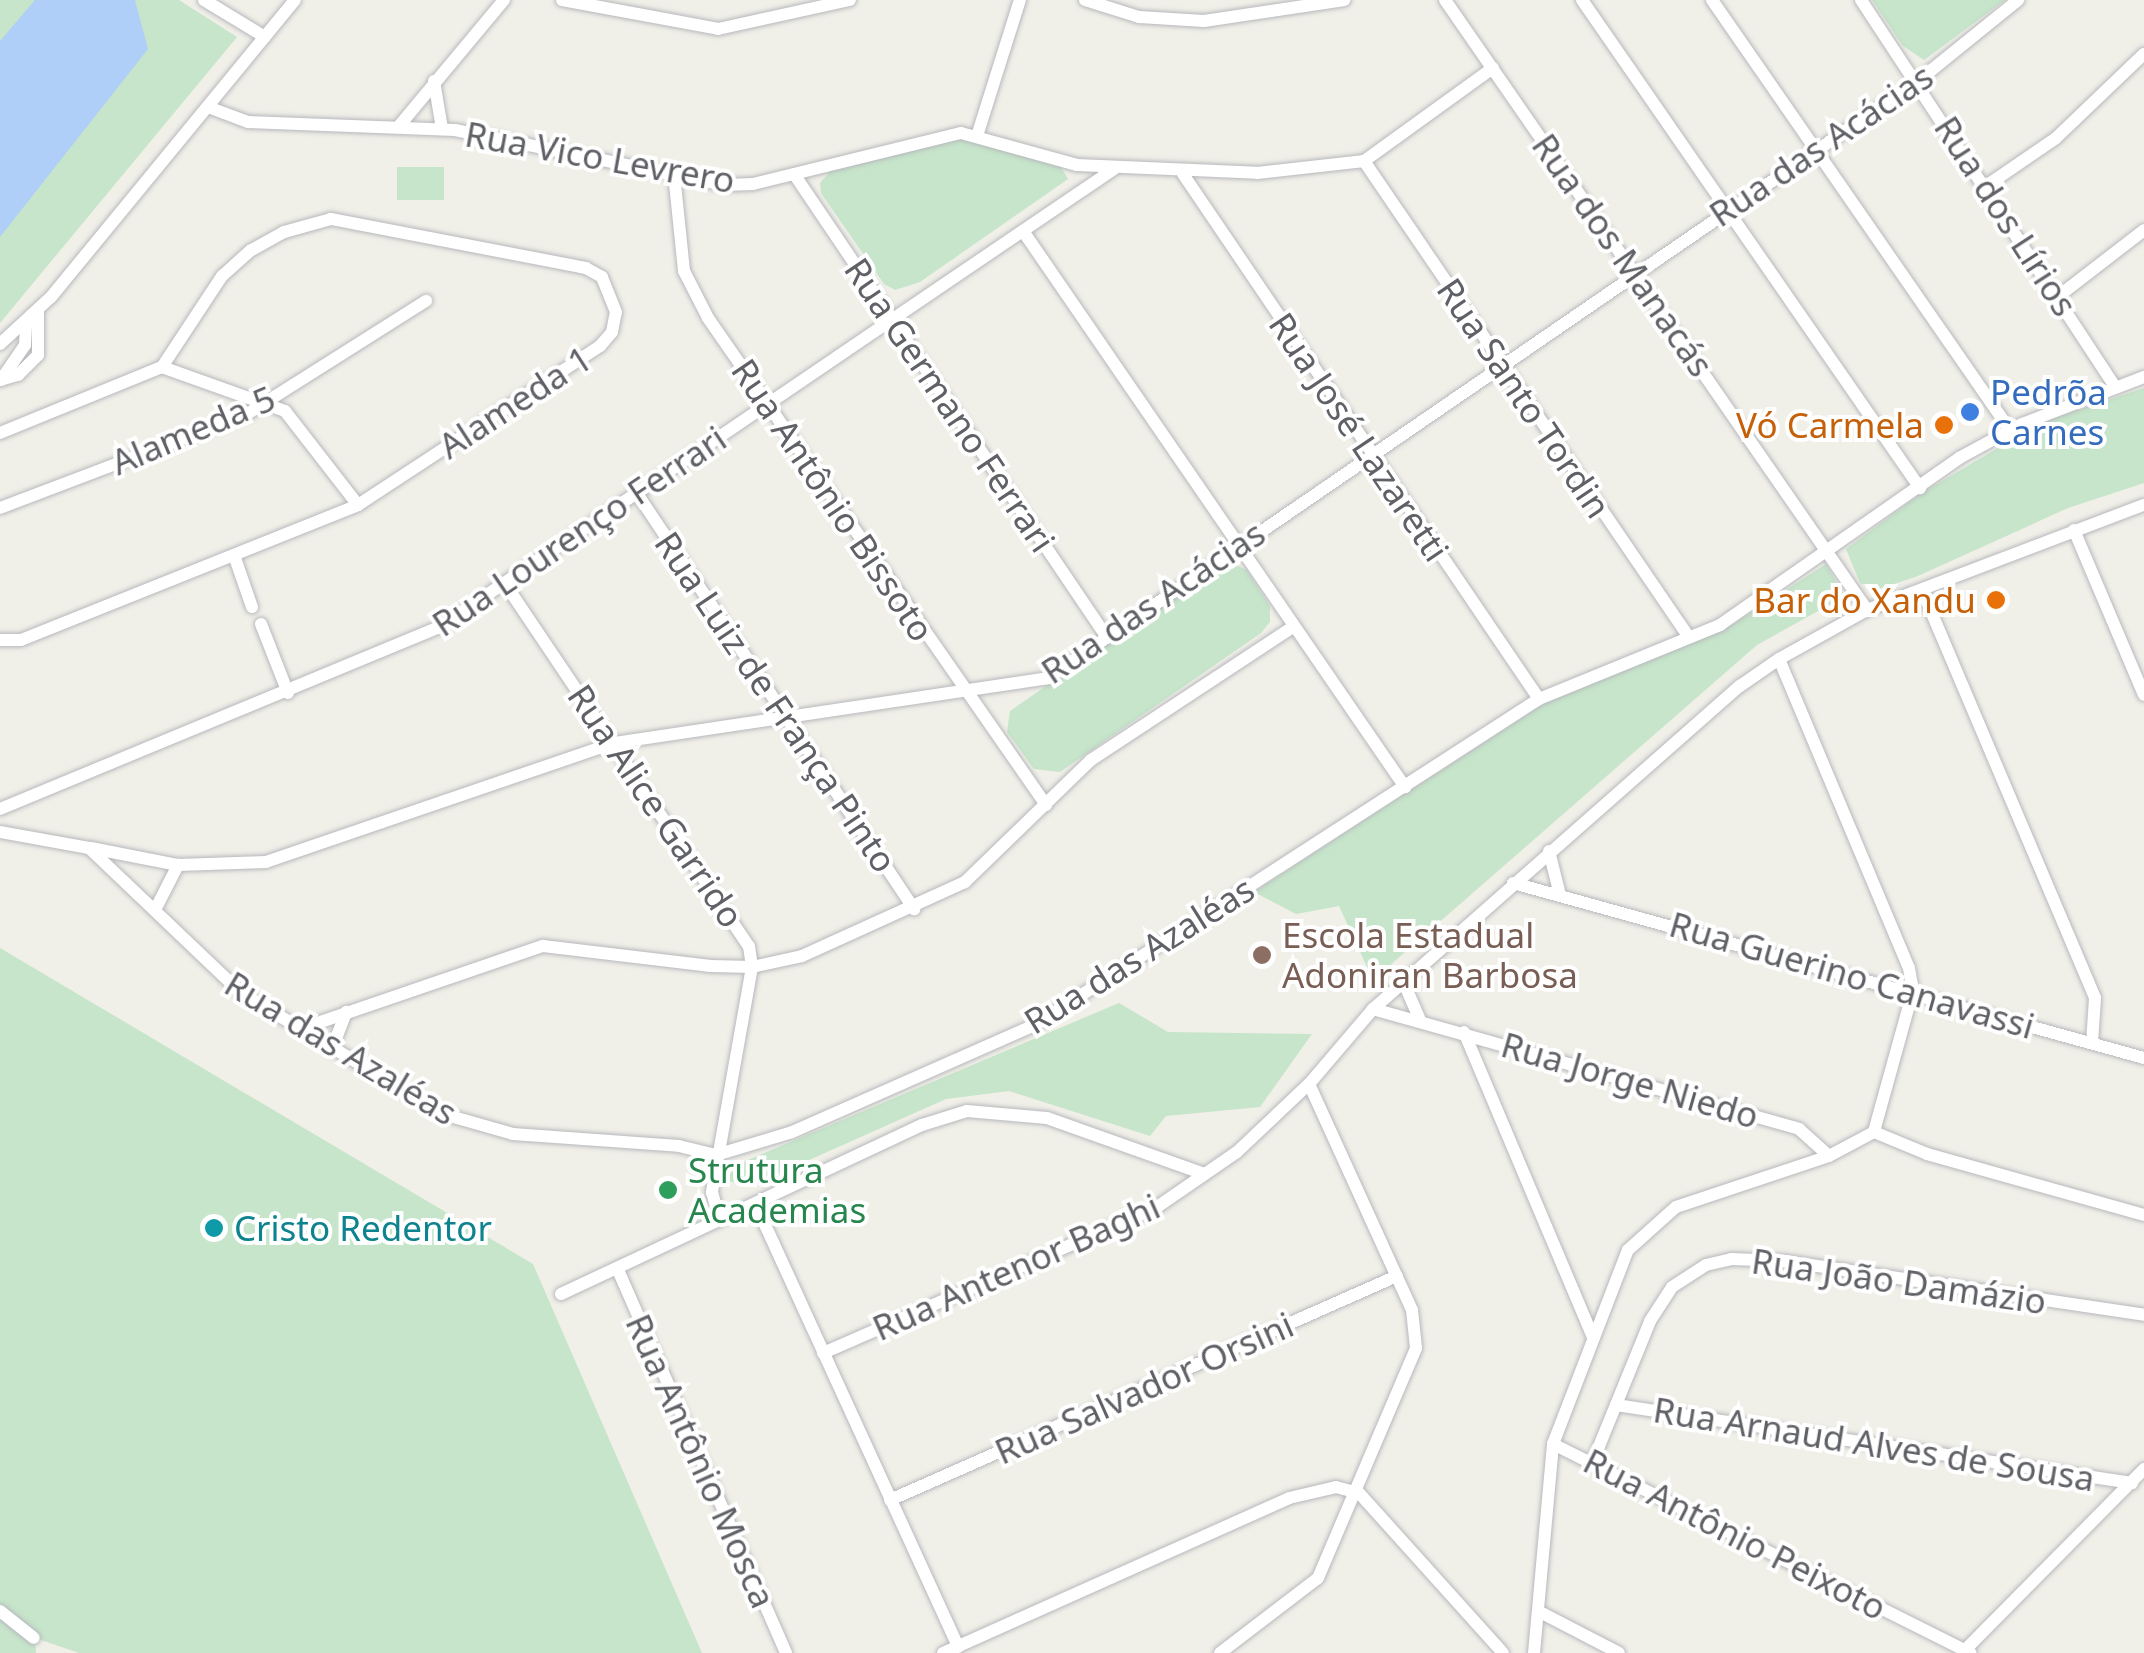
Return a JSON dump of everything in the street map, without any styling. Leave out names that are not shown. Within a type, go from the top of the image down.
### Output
[{"type":"street","points":[[204,0],[265,37]]},
{"type":"street","points":[[0,344],[38,311],[295,0]]},
{"type":"street","points":[[399,126],[504,0]]},
{"type":"street","points":[[562,0],[718,29],[850,0]]},
{"type":"street","points":[[978,136],[1020,0]]},
{"type":"street","points":[[1085,0],[1139,17],[1204,21],[1344,0]]},
{"type":"street","name":"Rua dos Manacás","points":[[1446,0],[1868,610]]},
{"type":"street","points":[[1582,0],[1920,488]]},
{"type":"street","points":[[1712,0],[2010,430]]},
{"type":"street","name":"Rua dos Lírios","points":[[1861,0],[2060,295],[2114,385]]},
{"type":"street","name":"Rua das Acácias","points":[[89,848],[178,864],[266,862],[614,743],[1038,682],[1918,81],[2018,0]]},
{"type":"street","points":[[1986,186],[2056,138],[2144,54]]},
{"type":"street","points":[[1364,161],[1493,68]]},
{"type":"street","points":[[434,81],[442,129]]},
{"type":"street","name":"Rua Vico Levrero","points":[[208,108],[248,122],[442,129],[740,186],[940,135],[978,136],[1114,170],[1182,174],[1364,161]]},
{"type":"street","name":"Rua Santo Tordin","points":[[1364,161],[1686,634]]},
{"type":"street","name":"Rua Lourenço Ferrari","points":[[0,809],[438,628],[1114,170]]},
{"type":"street","name":"Rua Antônio Bissoto","points":[[674,174],[684,270],[768,405],[1046,805]]},
{"type":"street","name":"Rua Germano Ferrari","points":[[794,174],[1106,636]]},
{"type":"street","name":"Rua José Lazaretti","points":[[1182,174],[1370,456],[1539,699]]},
{"type":"street","name":"Alameda 1","points":[[0,640],[21,640],[235,558],[358,505],[600,346],[612,332],[616,312],[602,277],[586,268],[331,220],[284,232],[251,250],[222,276],[162,367]]},
{"type":"street","points":[[2060,295],[2144,230]]},
{"type":"street","points":[[1023,232],[1405,788]]},
{"type":"street","name":"Alameda 5","points":[[0,508],[268,403],[426,301]]},
{"type":"street","points":[[0,380],[18,375],[38,356],[38,311]]},
{"type":"street","points":[[0,380],[26,345],[26,323]]},
{"type":"street","points":[[0,432],[162,367],[268,403],[296,421],[358,505]]},
{"type":"street","name":"Rua das Azaléas","points":[[89,848],[156,910],[201,961],[332,1049],[466,1123],[716,1155],[792,1132],[1034,1025],[1539,699],[1743,611],[1827,547],[2010,430],[2114,385],[2144,377]]},
{"type":"street","name":"Rua Luiz de França Pinto","points":[[638,496],[790,717],[914,909]]},
{"type":"street","name":"Rua Antenor Baghi","points":[[823,1353],[1157,1207],[1204,1174],[1270,1125],[1372,1009],[1512,883],[1779,660],[1868,610],[2144,504]]},
{"type":"street","points":[[2074,530],[2144,695]]},
{"type":"street","points":[[235,558],[252,607]]},
{"type":"street","name":"Rua Alice Garrido","points":[[506,585],[743,932],[752,967],[716,1155],[712,1192],[719,1220]]},
{"type":"street","points":[[1922,590],[2095,998],[2092,1044]]},
{"type":"street","points":[[261,624],[288,693]]},
{"type":"street","points":[[300,1029],[544,946],[752,967],[802,956],[914,909],[964,882],[1091,760],[1294,626]]},
{"type":"street","points":[[1534,1653],[1552,1444],[1593,1337],[1641,1234],[1697,1198],[1828,1156],[1874,1132],[1914,991],[1900,937],[1779,660]]},
{"type":"street","points":[[0,832],[89,848]]},
{"type":"street","points":[[1550,851],[1559,892]]},
{"type":"street","points":[[156,910],[178,864]]},
{"type":"street","name":"Rua Guerino Canavassi","points":[[1512,883],[1559,892],[2144,1058]]},
{"type":"street","points":[[1402,982],[1420,1020]]},
{"type":"street","name":"Rua Jorge Niedo","points":[[1372,1009],[1799,1128],[1828,1156]]},
{"type":"street","points":[[332,1049],[346,1012]]},
{"type":"street","points":[[1464,1032],[1593,1337]]},
{"type":"street","points":[[1220,1653],[1318,1578],[1359,1494],[1416,1348],[1412,1310],[1309,1084]]},
{"type":"street","points":[[560,1294],[922,1125],[992,1109],[1047,1118],[1204,1174]]},
{"type":"street","points":[[1874,1132],[1927,1154],[2144,1215]]},
{"type":"street","points":[[756,1205],[958,1646]]},
{"type":"street","name":"Rua João Damázio","points":[[1593,1460],[1650,1321],[1672,1287],[1706,1265],[1731,1259],[2144,1315]]},
{"type":"street","name":"Rua Antônio Mosca","points":[[618,1270],[786,1653]]},
{"type":"street","name":"Rua Salvador Orsini","points":[[890,1500],[1397,1276]]},
{"type":"street","name":"Rua Arnaud Alves de Sousa","points":[[1616,1406],[2132,1482]]},
{"type":"street","name":"Rua Antônio Peixoto","points":[[1552,1444],[1593,1460],[1968,1652]]},
{"type":"street","points":[[1968,1652],[2144,1469]]},
{"type":"street","points":[[943,1653],[1289,1498],[1336,1488],[1359,1494],[1502,1653]]},
{"type":"street","points":[[0,1611],[34,1638]]},
{"type":"street","points":[[1538,1611],[1619,1653]]},
{"type":"green space","points":[[0,0],[179,0],[237,37],[0,323]]},
{"type":"green space","points":[[1872,0],[2005,0],[1924,60],[1903,46]]},
{"type":"green space","points":[[956,137],[1059,164],[1068,179],[920,282],[895,290],[884,284],[821,193],[820,183],[833,168]]},
{"type":"green space","points":[[397,167],[444,167],[444,200],[397,200]]},
{"type":"green space","points":[[2144,388],[2144,483],[2068,508],[1918,576],[1879,589],[1860,583],[1846,549],[1920,494],[2042,422]]},
{"type":"green space","points":[[1234,564],[1247,570],[1270,606],[1270,622],[1261,633],[1060,772],[1034,769],[1007,732],[1010,711],[1217,568]]},
{"type":"green space","points":[[1826,564],[1845,596],[1757,645],[1373,980],[1339,906],[1296,914],[1254,892],[1594,671],[1727,628]]},
{"type":"green space","points":[[0,948],[533,1264],[702,1653],[79,1653],[35,1638],[36,1653],[0,1653]]},
{"type":"green space","points":[[1119,1003],[1168,1032],[1312,1034],[1260,1107],[1166,1116],[1150,1136],[1009,1091],[946,1099],[753,1185],[726,1181],[736,1165]]},
{"type":"water","points":[[35,0],[135,0],[148,49],[0,237],[0,41]]},
{"type":"place","name":"Pedrõa Carnes","points":[[1970,412]]},
{"type":"place","name":"Vó Carmela","points":[[1944,425]]},
{"type":"place","name":"Bar do Xandu","points":[[1996,600]]},
{"type":"place","name":"Escola Estadual Adoniran Barbosa","points":[[1262,955]]},
{"type":"place","name":"Strutura Academias","points":[[668,1190]]},
{"type":"place","name":"Cristo Redentor","points":[[214,1228]]}]
